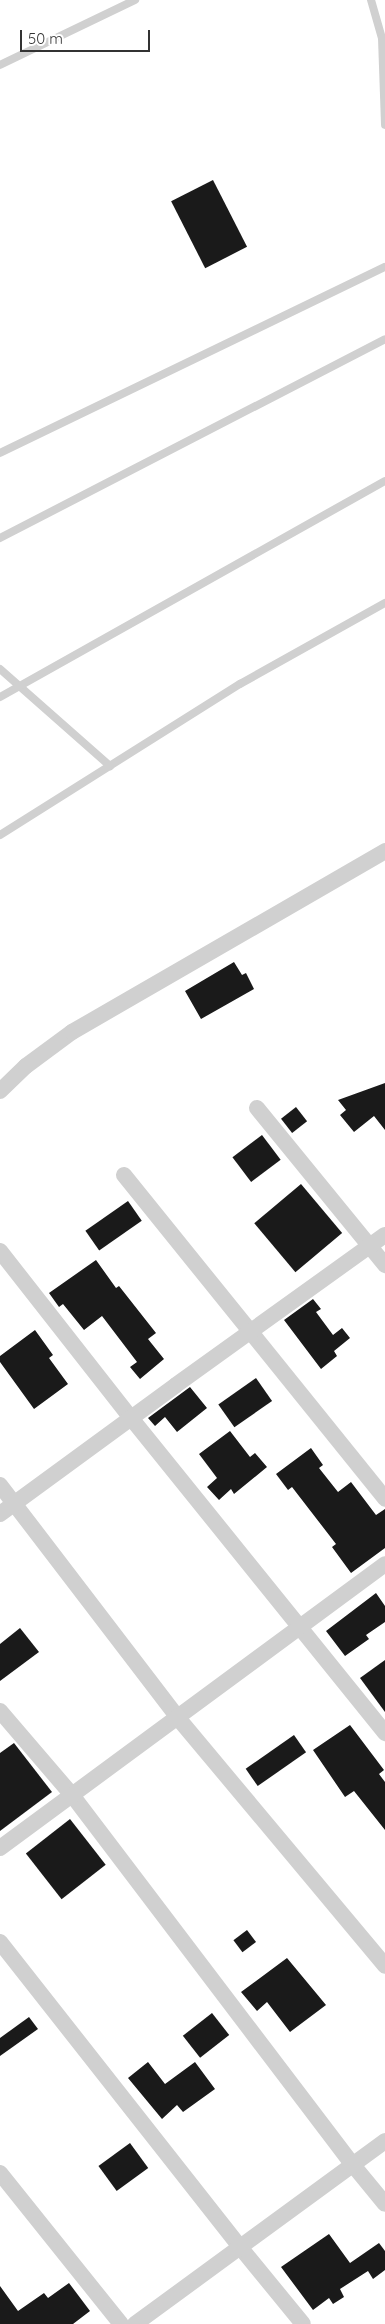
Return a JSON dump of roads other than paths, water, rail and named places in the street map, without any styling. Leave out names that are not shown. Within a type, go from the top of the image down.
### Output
[{"type":"street","points":[[0,1091],[26,1066],[72,1032],[385,851]]},
{"type":"street","points":[[257,1108],[385,1265]]},
{"type":"street","points":[[124,1175],[385,1499]]},
{"type":"street","points":[[0,1514],[385,1235]]},
{"type":"street","points":[[0,1251],[299,1629],[385,1734]]},
{"type":"street","points":[[0,1485],[178,1718],[385,1966]]},
{"type":"street","points":[[0,1848],[385,1564]]},
{"type":"street","points":[[0,1711],[72,1795],[353,2165],[385,2204]]},
{"type":"street","points":[[0,1942],[240,2248],[303,2324]]},
{"type":"street","points":[[135,2324],[385,2141]]},
{"type":"street","points":[[0,2173],[121,2324]]},
{"type":"lane","points":[[0,65],[135,0]]},
{"type":"lane","points":[[371,0],[382,38],[385,125]]},
{"type":"lane","points":[[0,453],[385,267]]},
{"type":"lane","points":[[0,538],[385,339]]},
{"type":"lane","points":[[0,697],[385,481]]},
{"type":"lane","points":[[0,835],[240,684],[385,603]]},
{"type":"lane","points":[[0,669],[110,766]]}]
